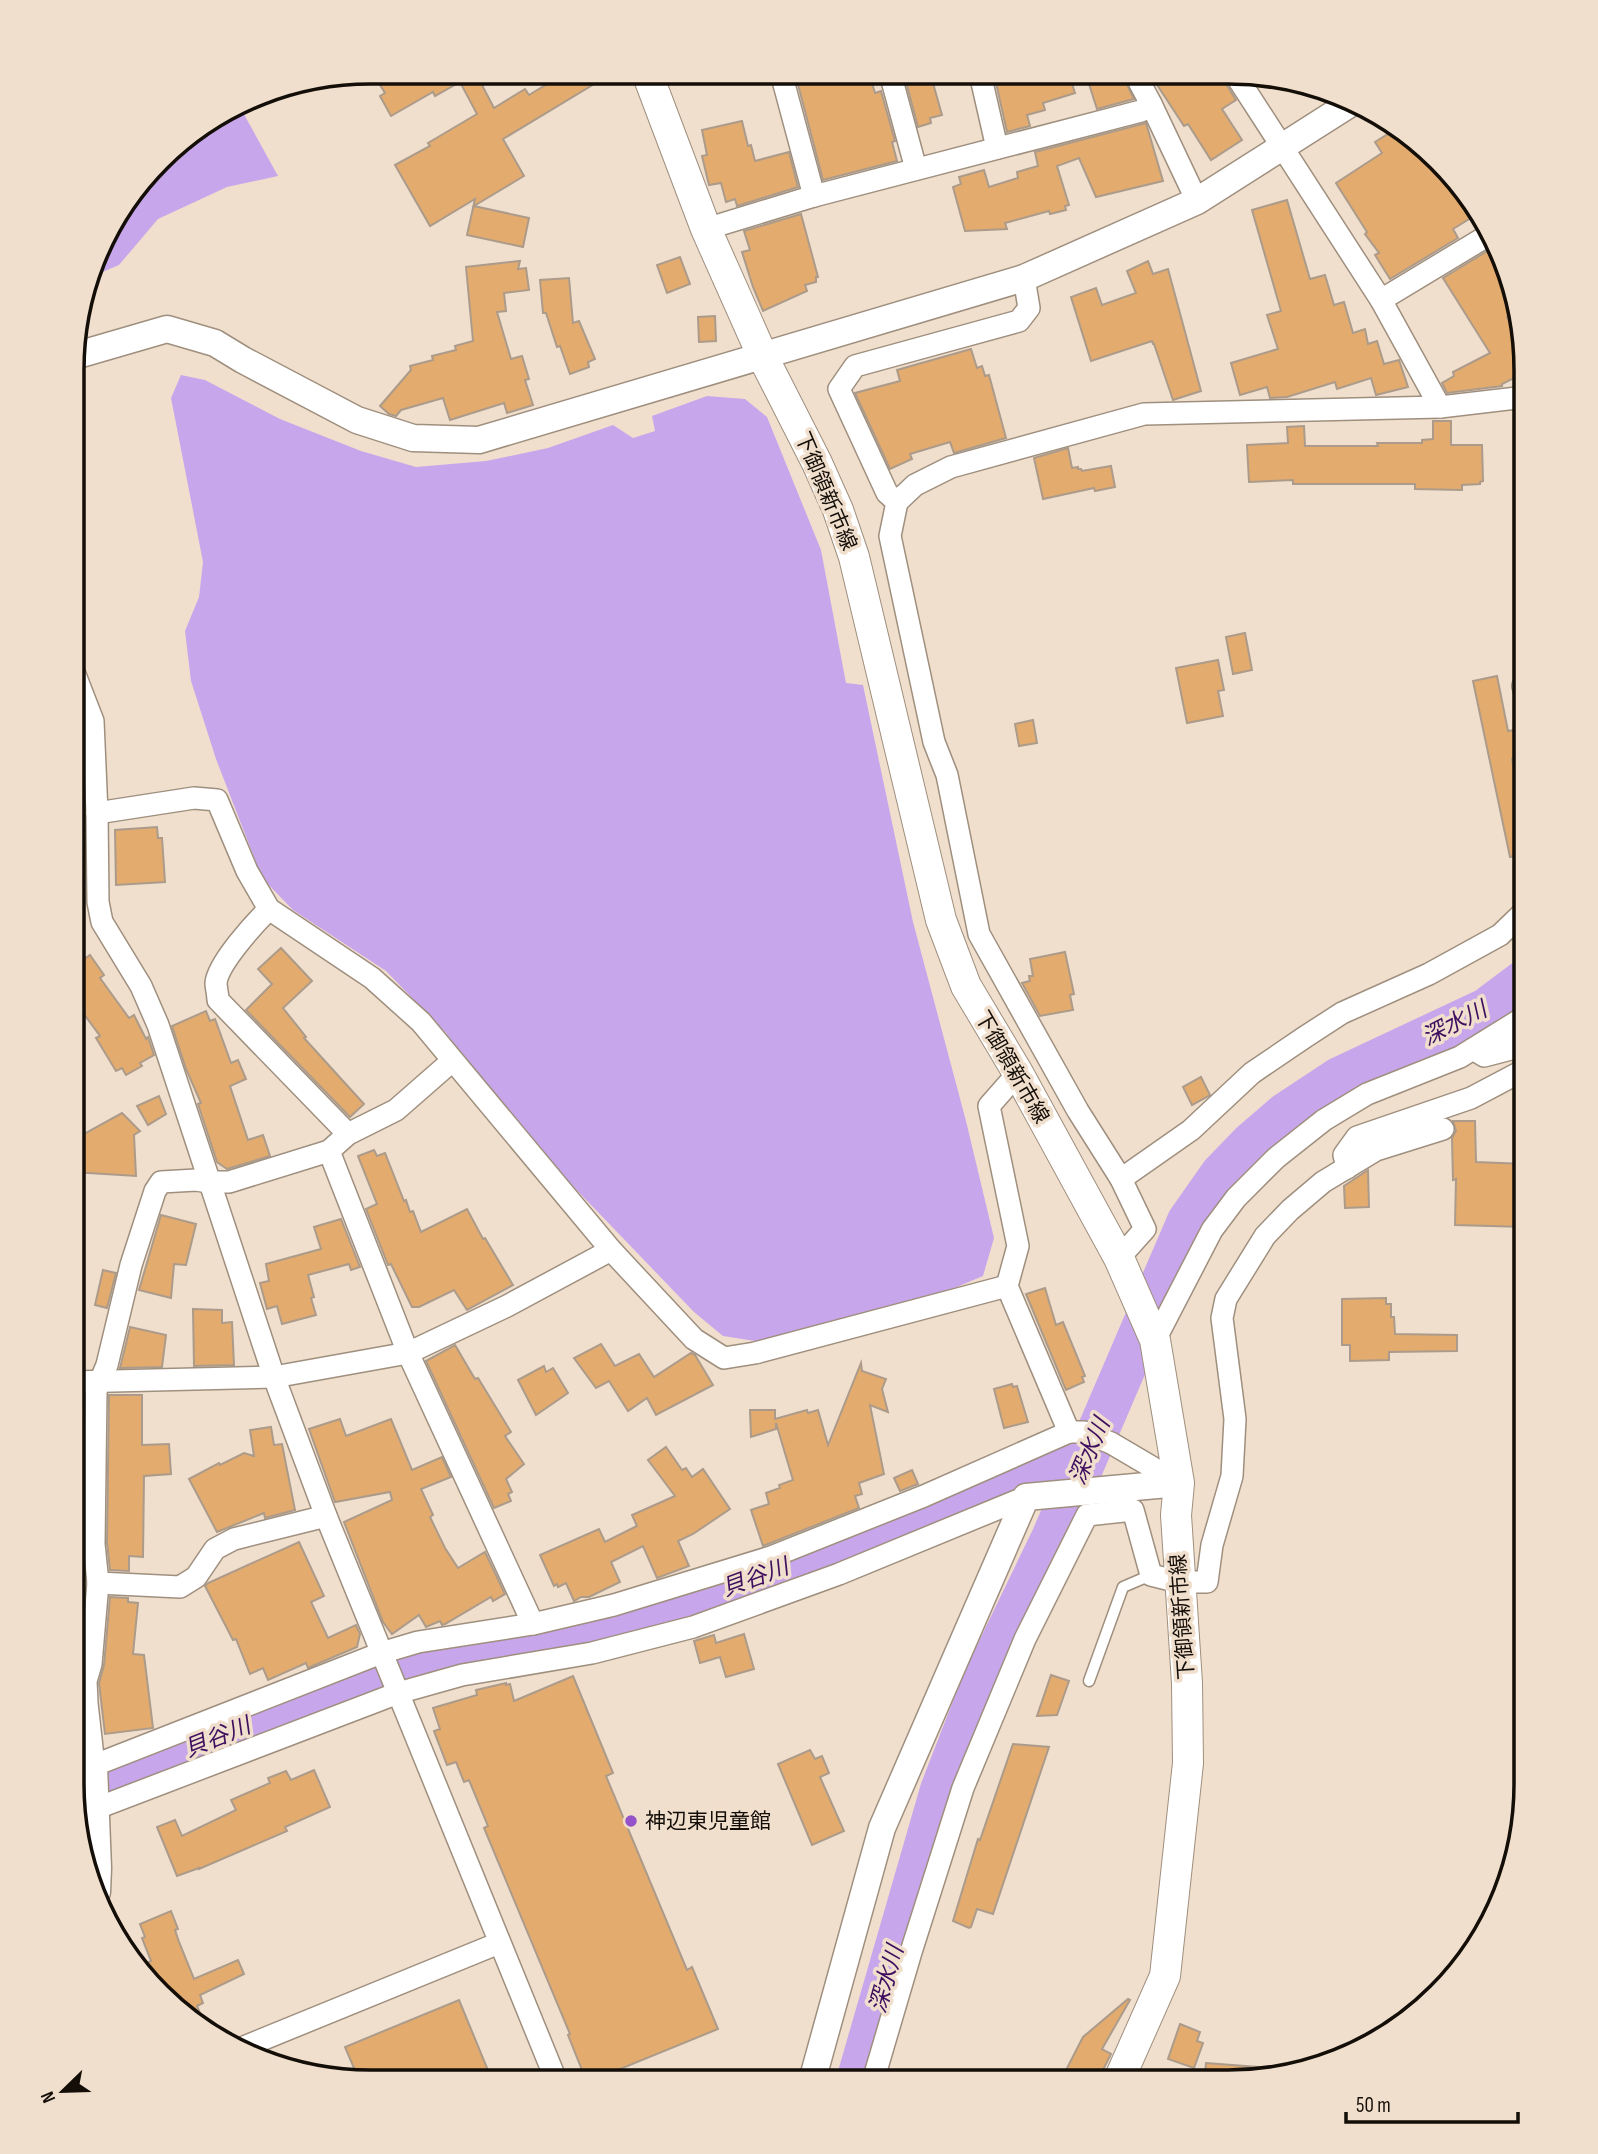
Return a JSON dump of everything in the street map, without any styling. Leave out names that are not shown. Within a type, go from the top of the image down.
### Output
[{"type":"main road","name":"下御領新市線","points":[[651,84],[706,229],[763,357],[838,510],[854,557],[940,920],[966,986],[1018,1073],[1119,1258],[1155,1340],[1179,1483],[1165,1578],[1186,1683],[1188,1763],[1165,1976],[1123,2070]]},
{"type":"street","points":[[784,84],[814,195]]},
{"type":"street","points":[[893,84],[916,169]]},
{"type":"street","points":[[982,84],[997,148]]},
{"type":"street","points":[[1141,84],[1197,201]]},
{"type":"street","points":[[1242,85],[1381,300],[1440,407]]},
{"type":"street","points":[[706,229],[814,195],[1141,111],[1152,104]]},
{"type":"street","points":[[85,353],[167,329],[215,343],[357,420],[413,438],[479,440],[1024,278],[1197,201],[1343,108]]},
{"type":"street","points":[[1381,300],[1482,239]]},
{"type":"street","points":[[897,502],[887,493],[839,389],[855,366],[1019,321],[1029,308],[1024,278]]},
{"type":"street","points":[[1119,1258],[1146,1229],[1121,1180],[979,934],[947,775],[934,742],[890,537],[897,502],[915,485],[951,467],[1144,414],[1440,407],[1514,398]]},
{"type":"street","points":[[84,698],[93,722],[98,902],[102,922],[141,986],[158,1025],[274,1377],[326,1516],[552,2070]]},
{"type":"street","points":[[97,813],[194,798],[217,800],[247,871],[269,909],[372,978],[421,1022],[611,1250],[694,1339],[724,1358],[755,1353],[1007,1286]]},
{"type":"street","points":[[269,909],[248,930],[224,965],[216,981],[218,1000],[348,1134]]},
{"type":"street","points":[[1121,1180],[1191,1130],[1252,1073],[1305,1037],[1342,1013],[1429,974],[1500,935],[1514,922]]},
{"type":"street","points":[[1155,1340],[1212,1230],[1236,1198],[1276,1158],[1324,1120],[1367,1094],[1460,1057],[1514,1023]]},
{"type":"street","points":[[1473,1049],[1484,1056],[1514,1047]]},
{"type":"street","points":[[84,1748],[86,1681],[91,1664],[98,1583],[94,1544],[96,1391],[107,1365],[131,1265],[155,1191],[160,1182],[229,1182],[329,1151],[348,1134],[396,1110],[452,1061]]},
{"type":"street","points":[[1018,1073],[989,1106],[1018,1245],[1007,1286],[1076,1432]]},
{"type":"street","points":[[1347,1168],[1344,1154],[1357,1137],[1471,1098],[1514,1075]]},
{"type":"street","points":[[876,2070],[963,1788],[1025,1639],[1087,1514],[1133,1510],[1165,1578],[1207,1582],[1212,1545],[1232,1476],[1235,1419],[1222,1318],[1226,1299],[1265,1236],[1323,1182],[1376,1150],[1443,1129]]},
{"type":"street","points":[[329,1151],[408,1353],[533,1624]]},
{"type":"street","points":[[84,1382],[274,1377],[408,1353],[507,1306],[611,1250]]},
{"type":"street","points":[[84,1770],[381,1653],[418,1642],[533,1624],[614,1605],[771,1557],[1076,1432],[1111,1443],[1179,1483]]},
{"type":"street","points":[[88,1812],[398,1693],[462,1675],[592,1653],[693,1627],[839,1574],[1038,1496],[1179,1483]]},
{"type":"street","points":[[815,2070],[882,1828],[1038,1496]]},
{"type":"street","points":[[98,1583],[180,1587],[196,1577],[215,1549],[234,1539],[326,1516]]},
{"type":"street","points":[[84,1778],[93,1853]]},
{"type":"street","points":[[251,2044],[499,1943]]},
{"type":"lane","points":[[1089,1681],[1124,1587],[1165,1578]]},
{"type":"shaded area","points":[[243,113],[278,176],[227,187],[158,219],[119,265],[101,273],[122,227],[155,181],[196,143]]},
{"type":"shaded area","points":[[181,375],[205,380],[280,419],[361,451],[416,467],[486,461],[548,448],[613,425],[633,438],[655,431],[652,416],[707,396],[745,399],[767,417],[821,550],[846,683],[863,685],[913,922],[994,1238],[983,1276],[945,1292],[798,1332],[755,1341],[723,1336],[694,1312],[518,1129],[446,1033],[386,971],[293,910],[262,878],[216,759],[191,681],[185,631],[199,597],[203,562],[171,398]]},
{"type":"shaded area","points":[[84,1404],[86,1406],[84,1469]]},
{"type":"building","points":[[379,84],[456,84],[435,96],[433,92],[391,116],[380,96],[385,93]]},
{"type":"building","points":[[461,84],[483,84],[494,108],[525,89],[529,95],[547,84],[594,84],[503,139],[524,176],[474,206],[529,218],[523,247],[467,235],[475,199],[430,226],[395,165],[430,146],[428,143],[477,114]]},
{"type":"building","points":[[798,84],[872,84],[875,93],[881,91],[895,141],[892,142],[897,161],[823,180]]},
{"type":"building","points":[[907,84],[933,84],[942,115],[930,118],[931,123],[918,127]]},
{"type":"building","points":[[996,84],[1072,84],[1075,93],[1043,103],[1045,110],[1027,115],[1030,126],[1007,132]]},
{"type":"building","points":[[1089,84],[1127,84],[1134,99],[1097,109]]},
{"type":"building","points":[[1157,84],[1226,84],[1236,100],[1222,109],[1242,140],[1211,160],[1188,124],[1184,126]]},
{"type":"building","points":[[742,121],[755,161],[789,152],[798,187],[737,206],[735,199],[726,202],[721,183],[709,185],[702,156],[707,155],[702,130]]},
{"type":"building","points":[[1146,123],[1163,181],[1096,197],[1079,158],[1057,166],[1069,205],[1065,206],[1066,210],[1050,214],[1049,211],[1005,223],[1007,229],[965,231],[953,187],[961,184],[959,177],[984,170],[989,187],[1018,178],[1017,172],[1038,166],[1035,152]]},
{"type":"building","points":[[1389,133],[1402,143],[1443,181],[1471,218],[1453,229],[1458,238],[1390,279],[1375,255],[1379,253],[1336,183],[1382,153],[1375,142]]},
{"type":"building","points":[[1287,200],[1310,279],[1325,275],[1334,305],[1344,302],[1353,333],[1365,329],[1368,344],[1377,341],[1384,364],[1399,360],[1408,387],[1376,395],[1371,378],[1337,389],[1335,382],[1287,397],[1270,398],[1267,387],[1240,395],[1231,363],[1278,349],[1267,315],[1281,311],[1252,210]]},
{"type":"building","points":[[801,214],[818,277],[816,282],[805,285],[807,291],[763,311],[742,252],[750,250],[744,231]]},
{"type":"building","points":[[1488,251],[1499,278],[1512,333],[1514,378],[1502,386],[1447,393],[1442,383],[1454,376],[1453,372],[1490,353],[1443,278]]},
{"type":"building","points":[[680,257],[690,284],[667,293],[657,265]]},
{"type":"building","points":[[520,261],[518,269],[526,268],[529,290],[504,293],[506,311],[497,312],[511,359],[522,356],[529,379],[525,380],[533,405],[507,413],[504,403],[450,420],[443,398],[401,410],[396,416],[380,406],[411,370],[410,366],[433,360],[432,356],[456,350],[455,346],[473,341],[466,267]]},
{"type":"building","points":[[1148,261],[1153,274],[1168,269],[1201,391],[1173,400],[1152,341],[1091,361],[1071,297],[1096,288],[1102,305],[1136,293],[1127,271]]},
{"type":"building","points":[[569,278],[573,323],[579,321],[595,359],[588,362],[589,367],[570,374],[560,346],[557,347],[546,313],[543,313],[540,280]]},
{"type":"building","points":[[715,316],[716,341],[699,342],[698,317]]},
{"type":"building","points":[[971,349],[977,368],[982,366],[985,376],[989,375],[1006,438],[954,453],[950,442],[910,454],[912,459],[890,469],[855,393],[900,381],[897,370]]},
{"type":"building","points":[[1433,421],[1451,421],[1451,445],[1482,445],[1483,481],[1480,484],[1462,485],[1462,490],[1415,489],[1415,484],[1293,484],[1293,480],[1249,482],[1247,445],[1288,443],[1287,427],[1304,426],[1305,446],[1378,446],[1377,443],[1422,443],[1422,440],[1433,439]]},
{"type":"building","points":[[1068,448],[1072,468],[1078,467],[1082,471],[1111,466],[1115,487],[1095,491],[1094,488],[1043,499],[1034,458]]},
{"type":"building","points":[[1245,633],[1252,670],[1233,674],[1226,637]]},
{"type":"building","points":[[1218,660],[1224,690],[1218,691],[1223,716],[1187,723],[1176,668]]},
{"type":"building","points":[[1497,676],[1508,731],[1514,730],[1514,856],[1510,857],[1473,681]]},
{"type":"building","points":[[1033,720],[1037,743],[1019,746],[1015,724]]},
{"type":"building","points":[[157,827],[158,838],[162,838],[165,882],[116,885],[115,830]]},
{"type":"building","points":[[281,948],[312,981],[283,1008],[306,1037],[304,1038],[364,1104],[350,1117],[246,1010],[272,984],[258,969]]},
{"type":"building","points":[[1065,952],[1074,994],[1070,995],[1073,1010],[1040,1016],[1022,983],[1030,981],[1029,976],[1033,976],[1030,959]]},
{"type":"building","points":[[90,955],[104,975],[100,978],[129,1018],[134,1015],[146,1039],[148,1037],[154,1055],[126,1075],[122,1068],[116,1071],[96,1038],[100,1036],[84,1014],[84,959]]},
{"type":"building","points":[[206,1011],[210,1021],[215,1019],[231,1063],[238,1060],[246,1079],[230,1086],[248,1140],[263,1135],[270,1156],[227,1169],[217,1162],[198,1104],[201,1103],[172,1026]]},
{"type":"building","points":[[1201,1077],[1210,1095],[1192,1105],[1183,1087]]},
{"type":"building","points":[[159,1096],[166,1114],[148,1125],[137,1106]]},
{"type":"building","points":[[122,1113],[140,1131],[134,1135],[136,1176],[84,1173],[84,1134]]},
{"type":"building","points":[[1453,1121],[1475,1121],[1476,1162],[1514,1164],[1514,1227],[1455,1225],[1456,1179],[1453,1180],[1452,1138],[1456,1131]]},
{"type":"building","points":[[374,1150],[377,1156],[385,1153],[404,1201],[406,1200],[410,1212],[413,1211],[421,1232],[467,1209],[513,1285],[467,1310],[454,1290],[419,1307],[412,1307],[391,1264],[388,1265],[366,1209],[377,1204],[358,1156]]},
{"type":"building","points":[[1368,1170],[1369,1207],[1345,1208],[1344,1186]]},
{"type":"building","points":[[161,1215],[196,1224],[186,1265],[174,1264],[171,1298],[139,1290]]},
{"type":"building","points":[[341,1219],[360,1267],[351,1270],[349,1264],[308,1275],[316,1315],[282,1324],[277,1306],[267,1309],[260,1283],[269,1281],[266,1264],[321,1249],[314,1227]]},
{"type":"building","points":[[103,1270],[116,1273],[107,1308],[95,1305]]},
{"type":"building","points":[[1045,1288],[1056,1325],[1063,1322],[1085,1376],[1082,1377],[1084,1382],[1066,1390],[1026,1294]]},
{"type":"building","points":[[1386,1298],[1386,1304],[1391,1304],[1395,1334],[1457,1335],[1457,1351],[1389,1352],[1389,1360],[1350,1361],[1350,1345],[1342,1345],[1342,1299]]},
{"type":"building","points":[[193,1309],[222,1310],[222,1323],[232,1322],[234,1365],[194,1366]]},
{"type":"building","points":[[130,1327],[166,1335],[162,1367],[120,1368]]},
{"type":"building","points":[[601,1344],[615,1366],[639,1354],[654,1377],[691,1353],[695,1355],[713,1385],[656,1415],[647,1398],[628,1411],[609,1381],[596,1388],[574,1358]]},
{"type":"building","points":[[455,1345],[511,1432],[505,1436],[524,1464],[506,1479],[512,1492],[508,1494],[511,1501],[494,1508],[426,1361]]},
{"type":"building","points":[[861,1363],[862,1371],[886,1379],[882,1389],[888,1412],[870,1405],[884,1474],[859,1483],[862,1494],[855,1496],[859,1508],[763,1546],[751,1510],[769,1504],[766,1493],[793,1480],[776,1423],[776,1429],[751,1437],[750,1410],[775,1410],[775,1419],[807,1410],[808,1413],[818,1410],[828,1445]]},
{"type":"building","points":[[544,1366],[546,1372],[553,1368],[568,1393],[536,1415],[518,1380]]},
{"type":"building","points":[[1012,1384],[1013,1387],[1017,1386],[1028,1422],[1004,1428],[994,1389]]},
{"type":"building","points":[[109,1395],[142,1395],[142,1445],[169,1444],[171,1474],[144,1476],[143,1557],[129,1556],[129,1571],[110,1570],[107,1543]]},
{"type":"building","points":[[340,1419],[346,1436],[391,1419],[412,1470],[442,1457],[451,1477],[421,1489],[433,1515],[430,1517],[458,1568],[485,1552],[505,1594],[493,1601],[491,1597],[442,1625],[440,1621],[426,1627],[419,1615],[392,1634],[383,1622],[344,1522],[392,1500],[390,1492],[335,1502],[309,1429]]},
{"type":"building","points":[[271,1427],[274,1445],[282,1444],[295,1510],[265,1518],[264,1513],[217,1532],[189,1479],[244,1453],[254,1456],[250,1430]]},
{"type":"building","points":[[666,1447],[682,1470],[686,1468],[692,1477],[703,1469],[730,1509],[678,1541],[689,1566],[657,1578],[643,1546],[611,1562],[620,1582],[574,1601],[566,1583],[554,1586],[540,1555],[599,1529],[605,1542],[637,1526],[632,1515],[675,1496],[648,1460]]},
{"type":"building","points":[[912,1470],[918,1484],[900,1491],[894,1478]]},
{"type":"building","points":[[299,1542],[324,1596],[311,1602],[328,1638],[356,1625],[360,1634],[357,1647],[308,1668],[306,1663],[268,1680],[263,1668],[250,1674],[236,1639],[233,1640],[205,1586]]},
{"type":"building","points":[[110,1597],[128,1598],[128,1602],[138,1603],[133,1654],[144,1655],[153,1728],[105,1734],[99,1683],[104,1665]]},
{"type":"building","points":[[744,1634],[754,1669],[726,1677],[720,1657],[700,1663],[694,1641],[714,1635],[716,1643]]},
{"type":"building","points":[[1051,1675],[1069,1681],[1057,1715],[1037,1716]]},
{"type":"building","points":[[573,1676],[613,1773],[606,1776],[687,1970],[692,1967],[718,2029],[617,2070],[582,2070],[568,2035],[570,2034],[484,1828],[488,1826],[469,1780],[464,1782],[456,1762],[447,1765],[434,1731],[440,1729],[433,1708],[477,1695],[476,1690],[510,1684],[514,1701]]},
{"type":"building","points":[[1013,1744],[1049,1747],[993,1914],[977,1909],[969,1928],[953,1921],[978,1839],[980,1840]]},
{"type":"building","points":[[810,1750],[815,1759],[822,1756],[829,1773],[820,1777],[844,1831],[812,1845],[778,1764]]},
{"type":"building","points":[[314,1770],[330,1807],[285,1827],[287,1831],[177,1876],[157,1827],[175,1820],[182,1836],[236,1810],[231,1800],[270,1783],[268,1778],[286,1771],[291,1780]]},
{"type":"building","points":[[171,1911],[178,1929],[175,1930],[179,1942],[194,1979],[238,1960],[244,1974],[200,1995],[203,2003],[197,2006],[201,2014],[181,1999],[147,1963],[151,1961],[140,1924]]},
{"type":"building","points":[[459,2000],[488,2070],[354,2069],[345,2047]]},
{"type":"building","points":[[1130,2000],[1102,2049],[1111,2054],[1103,2070],[1066,2070],[1083,2037]]},
{"type":"building","points":[[1180,2024],[1200,2032],[1197,2041],[1203,2043],[1194,2068],[1168,2059]]},
{"type":"building","points":[[1206,2063],[1267,2068],[1228,2070],[1205,2070]]},
{"type":"waterway","name":"深水川","points":[[860,2070],[941,1790],[984,1679],[1052,1538],[1188,1221],[1221,1174],[1286,1113],[1339,1078],[1486,1009],[1514,988]]},
{"type":"waterway","name":"貝谷川","points":[[404,1663],[629,1622],[837,1548],[1091,1446]]},
{"type":"waterway","name":"貝谷川","points":[[109,1781],[365,1677]]},
{"type":"place","name":"神辺東児童館","points":[[631,1821]]}]
